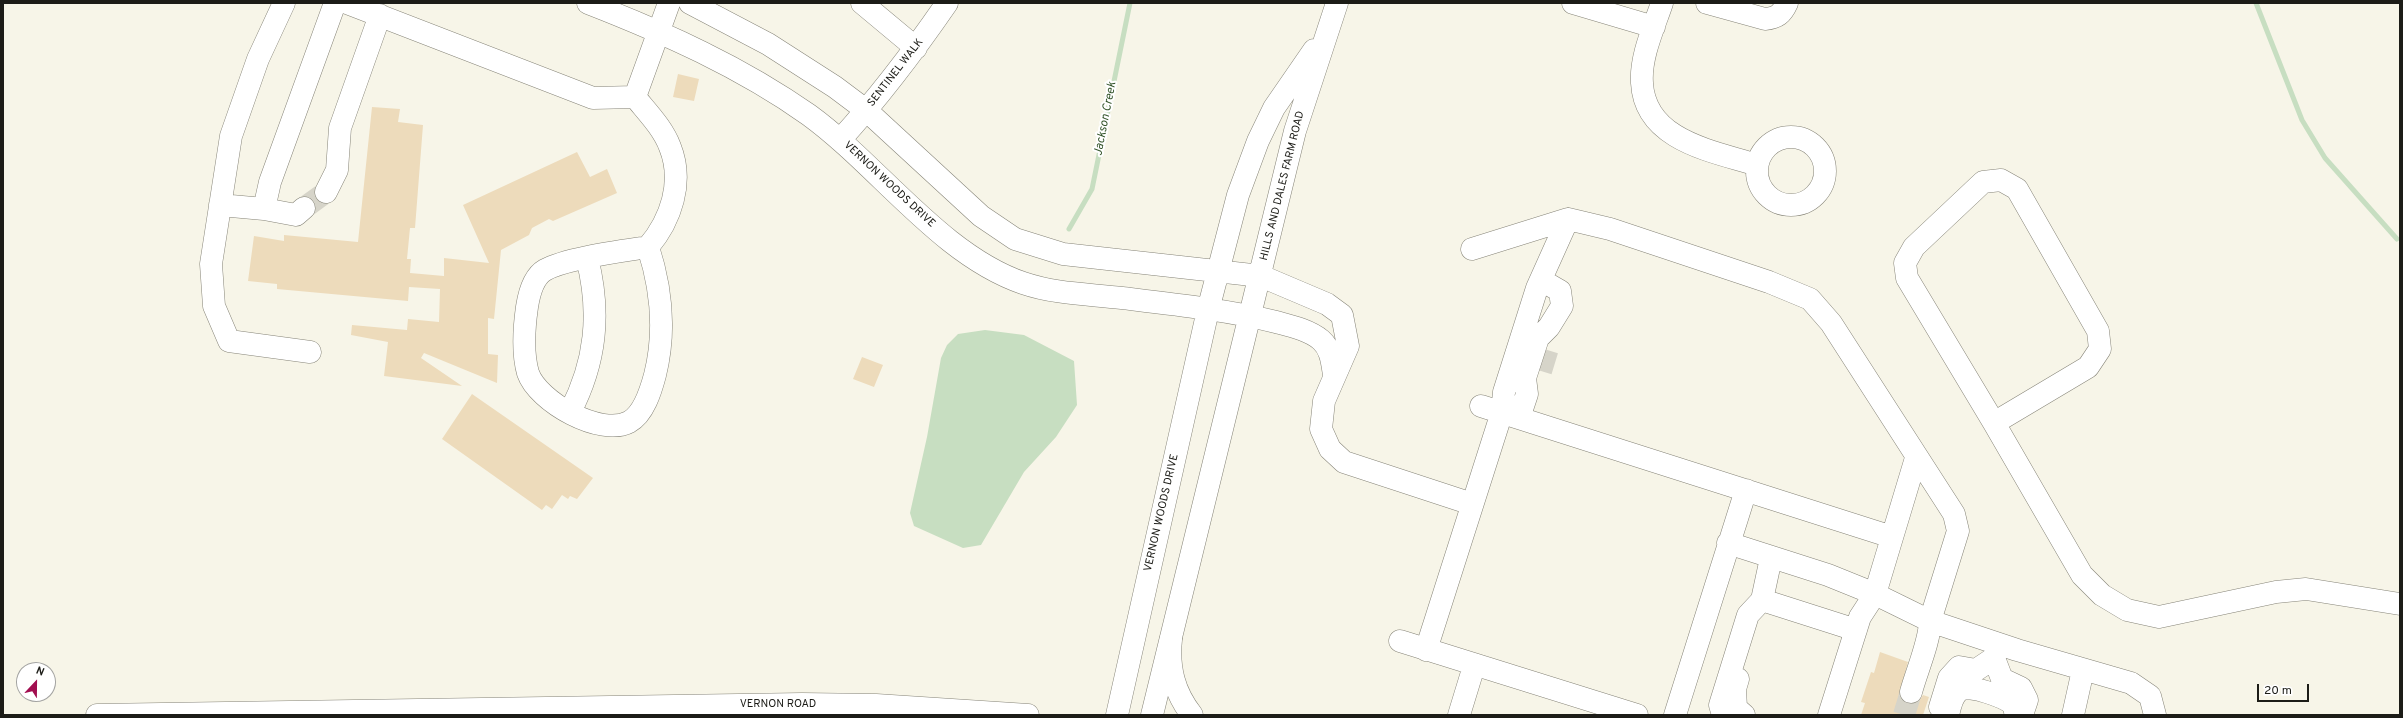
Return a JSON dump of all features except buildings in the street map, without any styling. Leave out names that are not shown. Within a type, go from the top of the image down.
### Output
[{"type":"street","points":[[284,3],[258,59],[231,136],[211,264],[214,306],[229,341],[310,352]]},
{"type":"street","points":[[264,209],[270,182],[335,3]]},
{"type":"street","points":[[347,3],[593,98],[635,97]]},
{"type":"street","name":"VERNON WOODS DRIVE","points":[[588,3],[659,31],[698,50],[769,90],[808,115],[840,140],[955,246],[1004,276],[1060,292],[1122,298],[1251,316],[1299,328],[1321,340],[1332,355],[1334,375]]},
{"type":"street","points":[[635,97],[669,3]]},
{"type":"street","points":[[690,3],[768,44],[830,83],[867,111],[981,216],[1015,239],[1063,254],[1261,276],[1327,304],[1342,315],[1348,346],[1334,375],[1324,401],[1321,429],[1330,449],[1344,462],[1472,504]]},
{"type":"street","points":[[862,3],[916,48]]},
{"type":"street","name":"SENTINEL WALK","points":[[840,140],[867,111],[916,48],[947,3]]},
{"type":"street","name":"HILLS AND DALES FARM ROAD","points":[[1261,276],[1295,131],[1337,3]]},
{"type":"street","points":[[1573,3],[1654,27]]},
{"type":"street","points":[[1662,3],[1644,60],[1642,83],[1647,105],[1660,126],[1675,137],[1757,165]]},
{"type":"street","points":[[1707,3],[1766,19],[1775,18],[1783,11],[1787,3]]},
{"type":"street","points":[[326,192],[337,170],[340,128],[380,15]]},
{"type":"street","name":"HILLS AND DALES FARM ROAD","points":[[1208,310],[1238,195],[1258,140],[1274,108],[1330,27]]},
{"type":"street","points":[[635,97],[655,122],[670,146],[676,176],[674,198],[668,217],[648,247],[587,258],[561,264],[544,270],[536,277],[525,321],[525,357],[528,374],[536,388],[570,412],[594,424],[613,426],[630,422],[639,413],[646,400],[658,363],[662,324],[659,285],[648,247]]},
{"type":"street","points":[[1994,424],[2088,368],[2100,349],[2098,331],[2017,189],[2000,180],[1983,182],[1914,247],[1905,263],[1906,278],[1994,424],[2082,575],[2102,595],[2126,610],[2159,617],[2276,592],[2306,589],[2400,604]]},
{"type":"street","points":[[220,205],[264,209],[296,215],[304,208]]},
{"type":"street","points":[[1426,650],[1501,412],[1504,392],[1541,280],[1568,219]]},
{"type":"street","points":[[1472,249],[1568,219],[1610,229],[1769,282],[1810,299],[1830,323],[1916,458],[1954,514],[1958,531],[1930,628],[1933,651],[1917,693]]},
{"type":"street","points":[[570,412],[586,376],[595,336],[595,297],[587,258]]},
{"type":"street","points":[[1152,715],[1261,276]]},
{"type":"street","points":[[1527,394],[1525,378],[1538,338],[1549,338],[1562,306],[1560,291],[1541,280]]},
{"type":"street","name":"VERNON WOODS DRIVE","points":[[1117,715],[1208,310]]},
{"type":"street","points":[[1501,412],[1527,394],[1536,382],[1541,371]]},
{"type":"street","points":[[1501,412],[1892,537]]},
{"type":"street","points":[[1829,715],[1860,617],[1874,594],[1916,458]]},
{"type":"street","points":[[1675,715],[1728,543],[1746,490]]},
{"type":"street","points":[[1728,543],[1828,575],[1874,594],[1930,628],[1996,651],[2083,670],[2130,683],[2150,696],[2155,715]]},
{"type":"street","points":[[1744,715],[1736,708],[1735,689],[1758,620],[1771,558]]},
{"type":"street","points":[[1762,600],[1856,630]]},
{"type":"street","points":[[1720,712],[1748,615],[1762,600]]},
{"type":"street","points":[[1171,639],[1170,668],[1173,682],[1179,696],[1192,715]]},
{"type":"street","points":[[1400,641],[1474,666],[1637,715]]},
{"type":"street","points":[[1976,670],[1996,651]]},
{"type":"street","points":[[1996,651],[2002,679]]},
{"type":"street","points":[[1459,715],[1474,666]]},
{"type":"street","points":[[1937,715],[1949,678],[1959,667],[1976,670],[2002,679],[2021,688],[2026,700],[2022,715]]},
{"type":"street","points":[[2072,715],[2083,670]]},
{"type":"street","points":[[1948,715],[1953,698],[1959,690],[1968,688],[2005,698],[2013,704],[2016,715]]},
{"type":"street","name":"VERNON ROAD","points":[[97,715],[802,704],[883,706],[1028,715]]},
{"type":"shaded area","points":[[985,330],[1024,335],[1074,361],[1077,405],[1056,437],[1024,472],[981,545],[963,548],[914,526],[910,513],[927,437],[941,358],[947,345],[958,334]]},
{"type":"waterway","name":"Jackson Creek","points":[[1069,229],[1092,189],[1130,3]]},
{"type":"waterway","points":[[2256,3],[2302,120],[2325,158],[2397,239]]},
{"type":"tunnel","points":[[304,208],[326,192]]},
{"type":"tunnel","points":[[1541,371],[1548,348]]},
{"type":"tunnel","points":[[1904,715],[1911,692]]}]
